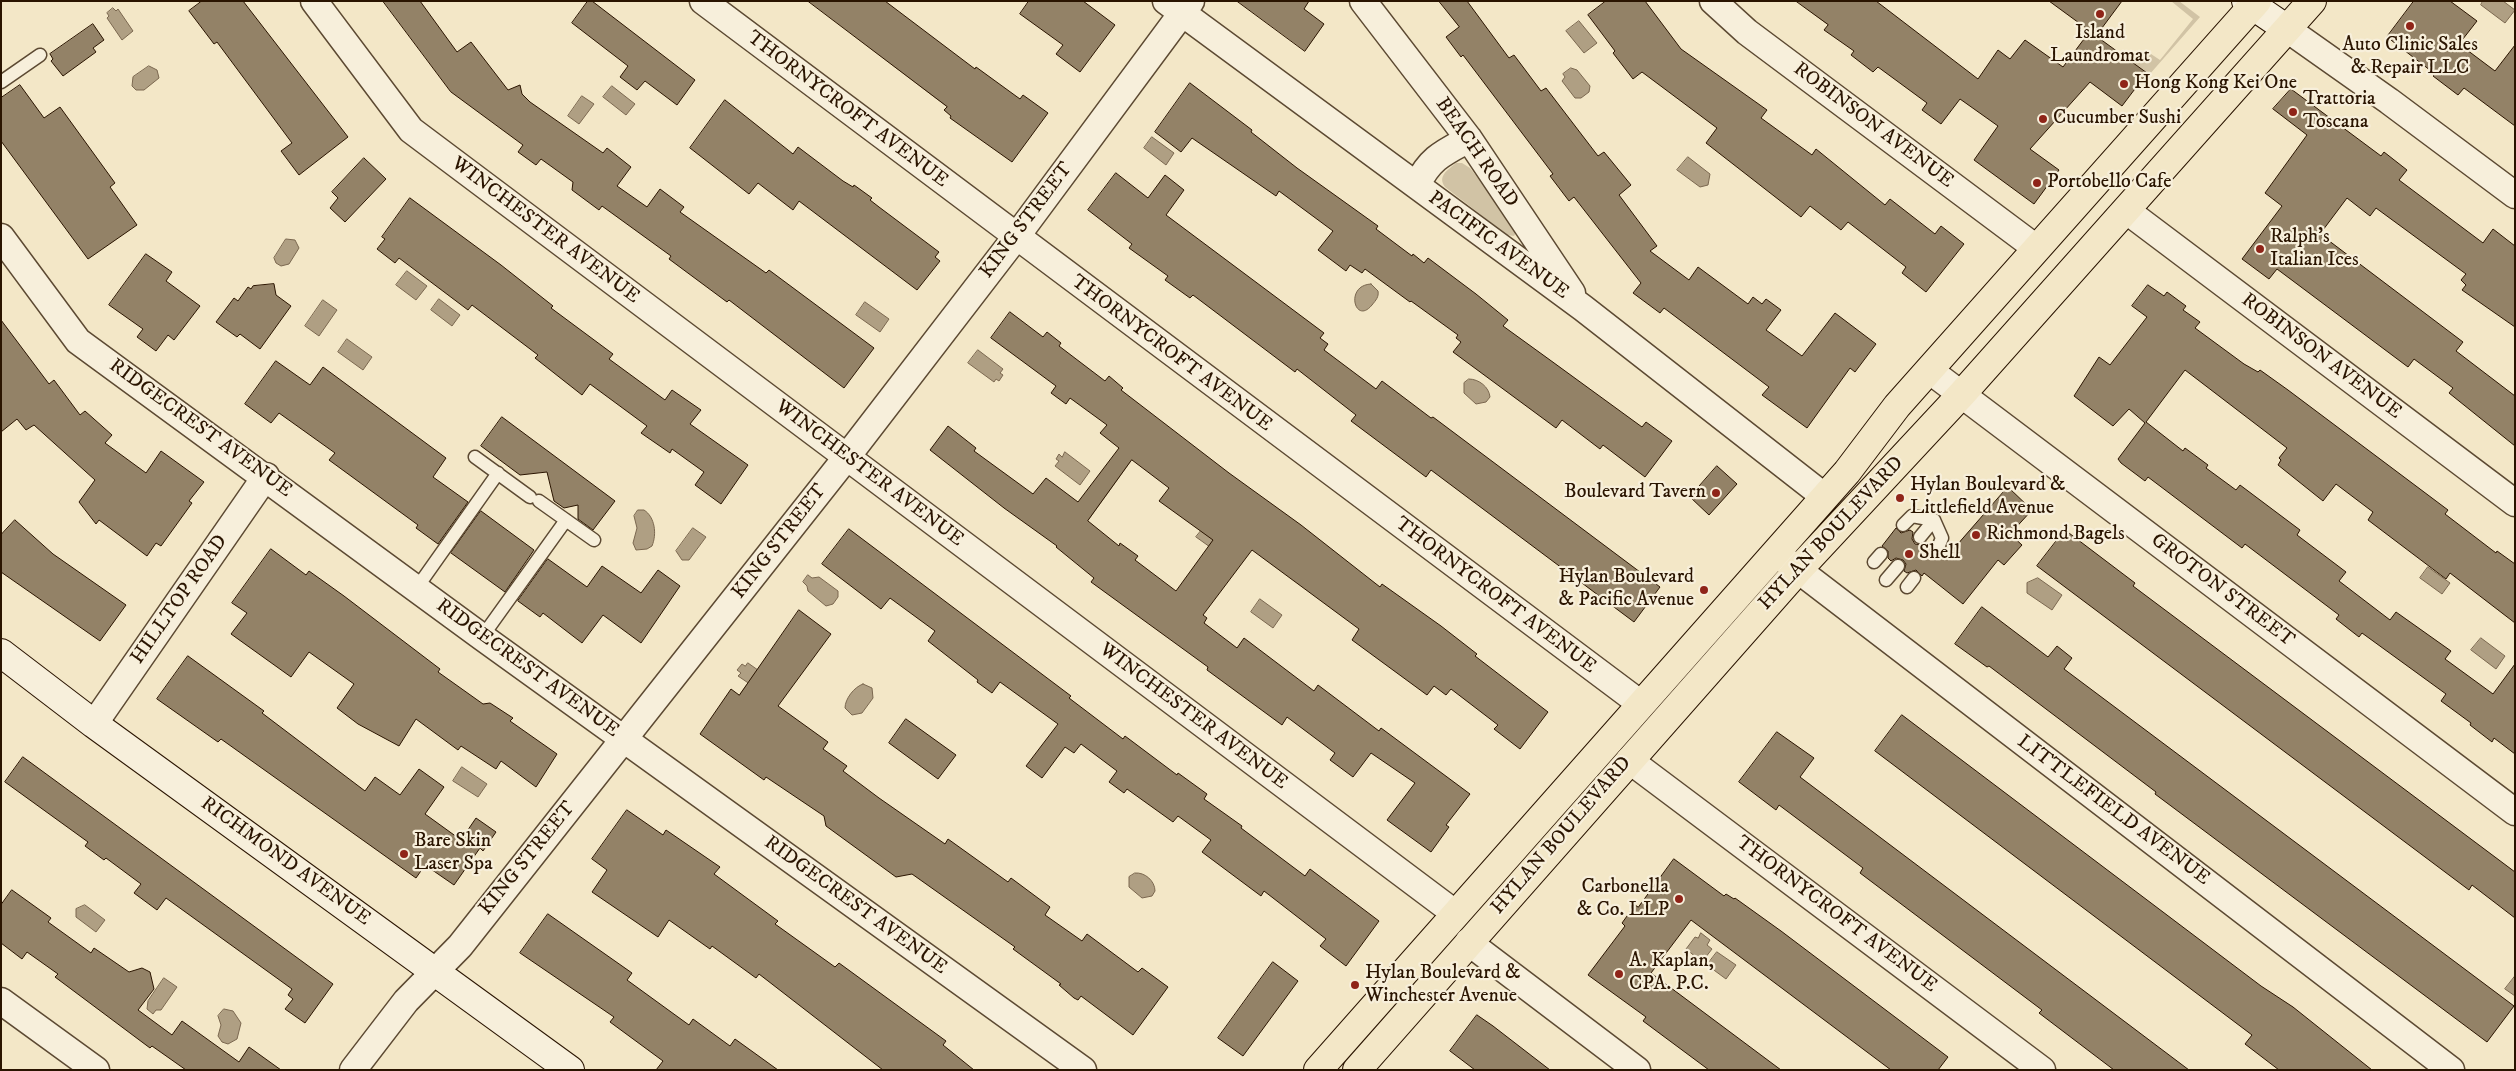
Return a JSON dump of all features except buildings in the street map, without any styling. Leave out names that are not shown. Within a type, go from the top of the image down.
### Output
[{"type":"main road","name":"HYLAN BOULEVARD","points":[[1357,1070],[1798,570],[1961,395],[2127,211],[2312,1]]},
{"type":"main road","name":"HYLAN BOULEVARD","points":[[1318,1070],[1847,472],[1897,406],[2252,3]]},
{"type":"main road","points":[[2252,3],[2287,29]]},
{"type":"main road","name":"RICHMOND AVENUE","points":[[1,653],[94,724],[570,1070]]},
{"type":"street","name":"WINCHESTER AVENUE","points":[[314,1],[411,130],[1456,914]]},
{"type":"street","name":"THORNYCROFT AVENUE","points":[[703,1],[1640,704]]},
{"type":"street","name":"BEACH ROAD","points":[[1364,1],[1469,140],[1583,308]]},
{"type":"street","name":"ROBINSON AVENUE","points":[[1713,1],[1747,32],[2036,248]]},
{"type":"street","name":"KING STREET","points":[[353,1070],[406,1001],[460,946],[846,458],[1016,237],[1180,5]]},
{"type":"street","name":"PACIFIC AVENUE","points":[[1180,5],[1583,308],[1825,497]]},
{"type":"street","points":[[2287,29],[2389,101],[2515,196]]},
{"type":"street","points":[[1417,185],[1433,160],[1469,140]]},
{"type":"street","name":"ROBINSON AVENUE","points":[[2127,211],[2515,503]]},
{"type":"street","name":"RIDGECREST AVENUE","points":[[1,237],[78,341],[266,476],[482,637],[1082,1070]]},
{"type":"street","name":"GROTON STREET","points":[[1929,370],[2515,812]]},
{"type":"street","name":"HILLTOP ROAD","points":[[94,724],[266,476]]},
{"type":"street","name":"LITTLEFIELD AVENUE","points":[[1775,553],[2451,1070]]},
{"type":"street","name":"THORNYCROFT AVENUE","points":[[1629,760],[2042,1070]]},
{"type":"street","points":[[1468,942],[1637,1070]]},
{"type":"street","points":[[1,1001],[96,1070]]},
{"type":"lane","points":[[1,82],[40,54]]},
{"type":"lane","points":[[475,457],[594,540]]},
{"type":"lane","points":[[416,589],[498,474]]},
{"type":"lane","points":[[1903,525],[1912,516],[1934,520]]},
{"type":"lane","points":[[482,637],[566,520]]},
{"type":"lane","points":[[1920,537],[1934,520]]},
{"type":"lane","points":[[1934,520],[1942,538],[1937,550]]},
{"type":"lane","points":[[1886,580],[1898,566]]},
{"type":"shaded area","points":[[2171,1],[2179,1],[2200,17],[2149,75],[2134,64],[2145,50],[2160,60],[2193,19]]},
{"type":"shaded area","points":[[2483,1],[2503,1],[2515,10],[2505,23],[2481,5]]},
{"type":"shaded area","points":[[113,8],[116,11],[118,9],[133,31],[122,40],[107,18],[109,16],[107,13]]},
{"type":"shaded area","points":[[1579,21],[1597,43],[1584,53],[1566,31]]},
{"type":"shaded area","points":[[149,66],[157,70],[159,78],[144,90],[136,90],[132,86],[133,77]]},
{"type":"shaded area","points":[[1571,68],[1577,70],[1590,86],[1589,92],[1581,98],[1575,98],[1562,81],[1565,77],[1563,74]]},
{"type":"shaded area","points":[[612,86],[635,104],[626,115],[603,97]]},
{"type":"shaded area","points":[[582,96],[594,104],[579,124],[568,116]]},
{"type":"shaded area","points":[[1152,137],[1174,153],[1166,165],[1144,148]]},
{"type":"shaded area","points":[[1688,157],[1710,174],[1708,185],[1700,187],[1677,170]]},
{"type":"shaded area","points":[[1456,163],[1462,163],[1470,168],[1515,225],[1517,231],[1514,236],[1507,235],[1445,187],[1442,180],[1443,176]]},
{"type":"shaded area","points":[[286,239],[295,240],[299,248],[289,264],[281,266],[276,263],[274,258]]},
{"type":"shaded area","points":[[407,271],[427,286],[416,300],[396,285]]},
{"type":"shaded area","points":[[1371,284],[1378,291],[1378,297],[1366,310],[1361,311],[1355,303],[1357,291],[1363,286]]},
{"type":"shaded area","points":[[439,299],[460,315],[452,326],[431,310]]},
{"type":"shaded area","points":[[323,300],[337,310],[319,336],[305,326]]},
{"type":"shaded area","points":[[865,302],[889,319],[880,332],[856,315]]},
{"type":"shaded area","points":[[347,339],[372,357],[363,370],[338,352]]},
{"type":"shaded area","points":[[978,350],[1003,369],[1000,373],[1003,375],[999,381],[996,379],[994,382],[968,363]]},
{"type":"shaded area","points":[[1469,379],[1476,380],[1486,387],[1490,397],[1486,402],[1476,404],[1464,393],[1464,383]]},
{"type":"shaded area","points":[[1065,452],[1090,471],[1080,485],[1055,466],[1059,461],[1056,459],[1059,454],[1062,457]]},
{"type":"shaded area","points":[[638,510],[644,510],[651,517],[654,526],[654,536],[652,546],[647,549],[636,550],[633,543],[637,528],[634,516]]},
{"type":"shaded area","points":[[1205,526],[1225,541],[1217,552],[1196,537]]},
{"type":"shaded area","points":[[693,528],[706,537],[689,560],[682,560],[676,551]]},
{"type":"shaded area","points":[[2428,567],[2450,583],[2442,594],[2420,578]]},
{"type":"shaded area","points":[[808,575],[812,578],[819,577],[838,591],[838,597],[833,604],[826,606],[808,591],[807,586],[803,582]]},
{"type":"shaded area","points":[[2038,578],[2062,595],[2052,610],[2027,593],[2027,583]]},
{"type":"shaded area","points":[[1260,599],[1282,615],[1273,628],[1251,612]]},
{"type":"shaded area","points":[[2481,638],[2505,656],[2496,669],[2471,650]]},
{"type":"shaded area","points":[[748,663],[772,680],[763,693],[738,676],[741,673],[737,670],[742,664],[745,666]]},
{"type":"shaded area","points":[[863,684],[872,688],[873,698],[862,713],[852,715],[845,708],[848,697]]},
{"type":"shaded area","points":[[462,767],[487,784],[478,797],[453,781]]},
{"type":"shaded area","points":[[1135,873],[1146,876],[1151,881],[1155,887],[1152,896],[1142,898],[1129,887],[1129,877]]},
{"type":"shaded area","points":[[85,905],[105,920],[96,932],[76,917],[76,909]]},
{"type":"shaded area","points":[[1701,933],[1710,940],[1707,945],[1712,949],[1702,962],[1686,949],[1695,937],[1698,938]]},
{"type":"shaded area","points":[[1717,952],[1736,965],[1726,979],[1707,965]]},
{"type":"shaded area","points":[[2515,976],[2515,996],[2505,989]]},
{"type":"shaded area","points":[[164,978],[177,987],[161,1010],[156,1010],[153,1014],[147,1009],[148,1001]]},
{"type":"shaded area","points":[[224,1009],[233,1011],[241,1023],[237,1039],[228,1044],[222,1042],[218,1036],[221,1025],[218,1016]]},
{"type":"place","name":"Island Laundromat","points":[[2100,14]]},
{"type":"place","name":"Auto Clinic Sales & Repair LLC","points":[[2410,26]]},
{"type":"place","name":"Hong Kong Kei One","points":[[2124,84]]},
{"type":"place","name":"Trattoria Toscana","points":[[2293,112]]},
{"type":"place","name":"Cucumber Sushi","points":[[2043,119]]},
{"type":"place","name":"Portobello Cafe","points":[[2037,183]]},
{"type":"place","name":"Ralph's Italian Ices","points":[[2260,249]]},
{"type":"place","name":"Boulevard Tavern","points":[[1716,493]]},
{"type":"place","name":"Hylan Boulevard & Littlefield Avenue","points":[[1900,498]]},
{"type":"place","name":"Richmond Bagels","points":[[1976,535]]},
{"type":"place","name":"Shell","points":[[1909,554]]},
{"type":"place","name":"Hylan Boulevard & Pacific Avenue","points":[[1704,590]]},
{"type":"place","name":"Bare Skin Laser Spa","points":[[404,854]]},
{"type":"place","name":"Carbonella & Co. LLP","points":[[1679,899]]},
{"type":"place","name":"A. Kaplan, CPA. P.C.","points":[[1619,974]]},
{"type":"place","name":"Hylan Boulevard & Winchester Avenue","points":[[1355,985]]}]
